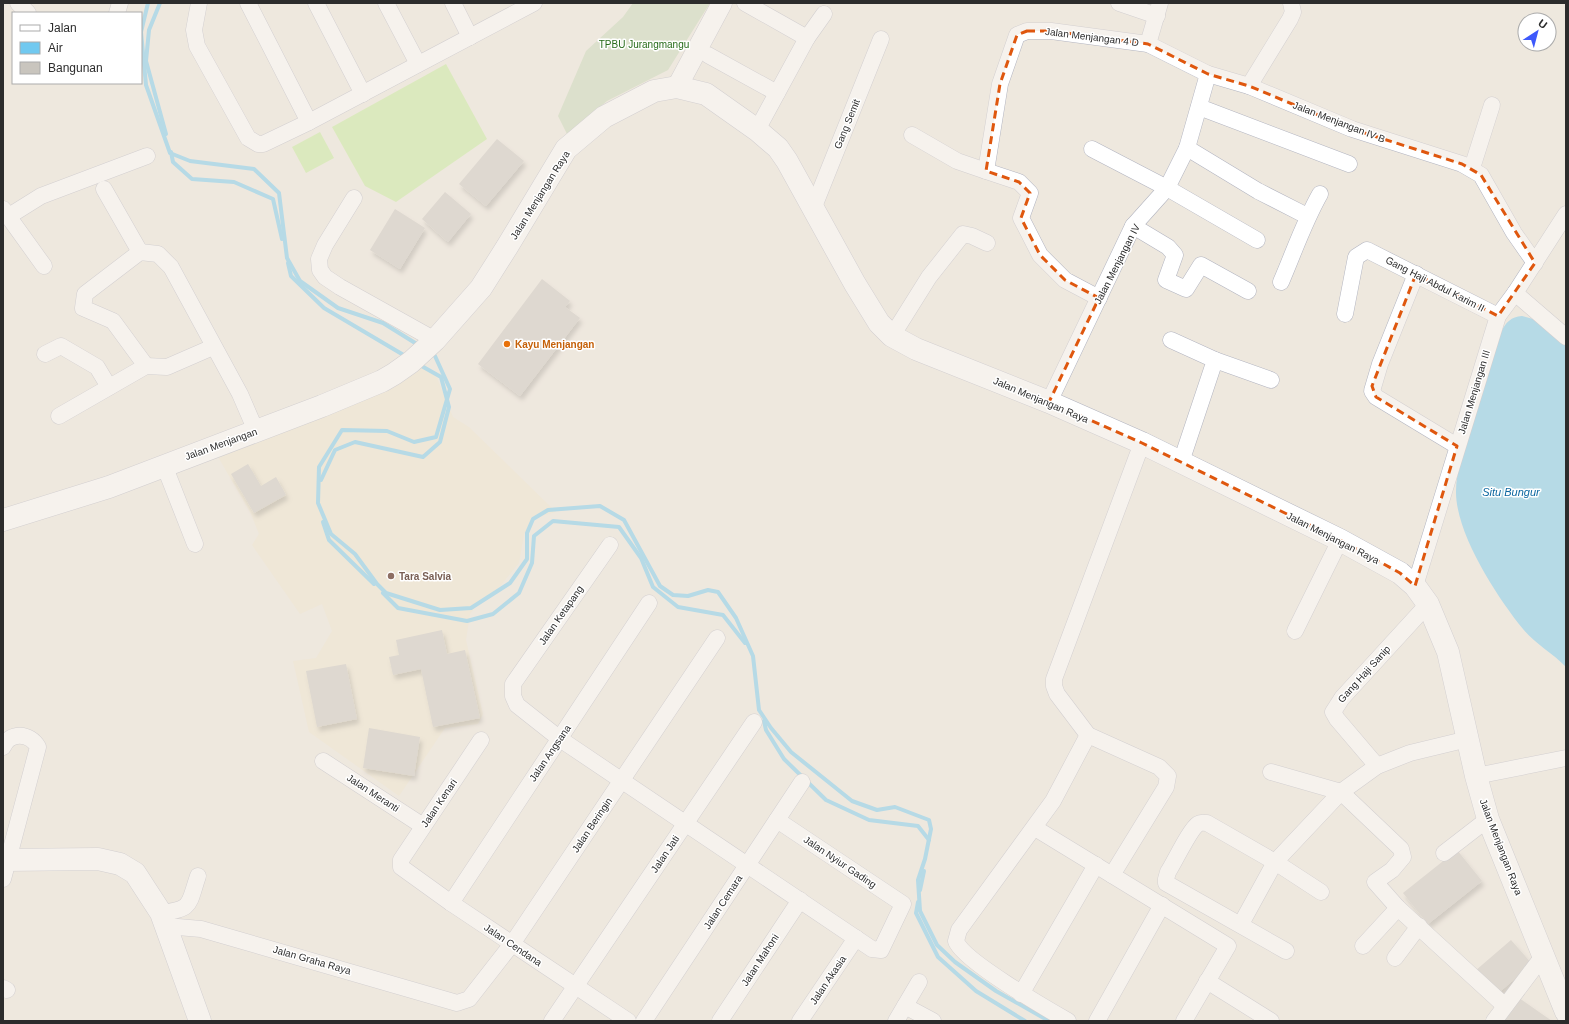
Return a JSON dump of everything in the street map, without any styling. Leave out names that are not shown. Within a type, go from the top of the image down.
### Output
[{"type":"main road","name":"Jalan Menjangan Raya","points":[[432,343],[481,288],[566,149],[604,118],[654,91],[677,87],[706,94],[757,130],[778,148],[787,161],[812,209],[859,291],[879,323],[892,336],[916,349],[1049,402],[1142,443],[1340,540],[1400,573],[1415,586],[1428,604],[1448,652],[1476,776],[1488,819],[1566,1012]]},
{"type":"main road","name":"Jalan Menjangan","points":[[3,520],[79,497],[256,431],[382,381],[411,362],[432,343]]},
{"type":"main road","points":[[5,866],[98,860],[120,864],[135,873],[163,920],[200,1021]]},
{"type":"street","points":[[18,3],[27,12]]},
{"type":"street","points":[[199,3],[194,30],[197,46],[248,138],[258,144],[263,144],[309,122],[470,37],[528,4]]},
{"type":"street","points":[[248,3],[309,122]]},
{"type":"street","points":[[316,3],[363,94]]},
{"type":"street","points":[[386,3],[418,64]]},
{"type":"street","points":[[453,3],[470,37]]},
{"type":"street","points":[[677,87],[722,3]]},
{"type":"street","points":[[745,3],[807,38]]},
{"type":"street","points":[[1120,3],[1158,9],[1148,44],[1208,74]]},
{"type":"street","points":[[1249,86],[1290,19],[1293,12],[1291,3]]},
{"type":"street","points":[[757,130],[807,38],[824,14]]},
{"type":"street","name":"Jalan Menjangan 4 D","points":[[986,171],[1000,84],[1017,35],[1027,31],[1051,31],[1148,44]]},
{"type":"street","name":"Gang Semit","points":[[812,209],[880,39]]},
{"type":"street","points":[[708,55],[777,93]]},
{"type":"street","name":"Jalan Menjangan IV B","points":[[1208,74],[1249,86],[1352,129],[1472,168]]},
{"type":"street","name":"Jalan Menjangan IV","points":[[1049,402],[1134,226],[1167,188],[1187,148],[1208,74]]},
{"type":"street","points":[[1492,105],[1472,168],[1481,175],[1514,233],[1536,263]]},
{"type":"street","points":[[1199,107],[1349,164]]},
{"type":"street","points":[[912,135],[957,161],[1019,182],[1030,193],[1021,218],[1040,255],[1065,280],[1099,298]]},
{"type":"street","points":[[1187,148],[1258,191],[1307,216]]},
{"type":"street","points":[[1092,149],[1167,188],[1257,240]]},
{"type":"street","points":[[44,266],[6,213],[41,196],[147,156]]},
{"type":"street","points":[[104,189],[140,252]]},
{"type":"street","points":[[1281,282],[1296,249],[1307,216],[1320,194]]},
{"type":"street","points":[[354,198],[325,245],[319,259],[320,270],[325,277],[340,287],[432,343]]},
{"type":"street","name":"Jalan Menjangan III","points":[[1415,586],[1498,316],[1536,263],[1566,215]]},
{"type":"street","points":[[1134,226],[1168,247],[1175,255],[1166,280],[1186,289],[1201,265],[1248,291]]},
{"type":"street","points":[[892,336],[929,277],[963,234],[972,236],[987,243]]},
{"type":"street","name":"Gang Haji Abdul Karim II","points":[[1345,314],[1356,257],[1367,250],[1498,316]]},
{"type":"street","points":[[146,366],[113,321],[83,308],[84,294],[140,252],[158,254],[171,267],[213,347],[240,394],[256,431]]},
{"type":"street","points":[[1416,274],[1372,386],[1372,391],[1376,397],[1457,446]]},
{"type":"street","points":[[1515,293],[1566,337]]},
{"type":"street","points":[[1171,340],[1214,360],[1271,380]]},
{"type":"street","points":[[46,354],[61,346],[97,367],[110,387]]},
{"type":"street","points":[[59,416],[146,366],[167,367],[213,347]]},
{"type":"street","points":[[1181,462],[1214,360]]},
{"type":"street","points":[[1112,875],[1166,787],[1168,776],[1159,767],[1088,735],[1057,694],[1054,686],[1054,679],[1142,443]]},
{"type":"street","points":[[164,465],[195,544]]},
{"type":"street","points":[[1295,631],[1340,540]]},
{"type":"street","name":"Jalan Ketapang","points":[[560,739],[517,705],[512,696],[513,684],[610,545]]},
{"type":"street","name":"Jalan Angsana","points":[[451,903],[649,603]]},
{"type":"street","name":"Gang Haji Sanip","points":[[1377,766],[1337,719],[1333,712],[1342,698],[1428,604]]},
{"type":"street","name":"Jalan Beringin","points":[[457,1003],[469,998],[512,944],[717,638]]},
{"type":"street","name":"Jalan Jati","points":[[552,1021],[754,722]]},
{"type":"street","points":[[3,747],[9,738],[16,735],[26,736],[34,741],[38,746],[5,866]]},
{"type":"street","points":[[1068,1021],[1021,994],[963,952],[956,941],[959,930],[1035,828],[1053,801],[1088,735]]},
{"type":"street","points":[[560,739],[856,938]]},
{"type":"street","points":[[1241,924],[1275,862],[1341,792],[1377,766],[1410,753],[1468,739]]},
{"type":"street","name":"Jalan Kenari","points":[[401,867],[400,860],[481,740]]},
{"type":"street","points":[[1476,776],[1566,758]]},
{"type":"street","name":"Jalan Meranti","points":[[323,760],[423,826]]},
{"type":"street","points":[[1270,772],[1341,792],[1403,853],[1404,855],[1400,862],[1375,882],[1398,908],[1505,1006]]},
{"type":"street","name":"Jalan Cemara","points":[[644,1021],[802,782]]},
{"type":"street","points":[[1444,853],[1488,819]]},
{"type":"street","name":"Jalan Nyiur Gading","points":[[777,820],[903,904],[880,950],[872,949],[856,938]]},
{"type":"street","points":[[1286,951],[1241,924],[1166,883],[1168,872],[1196,824],[1201,822],[1207,823],[1275,862],[1321,892]]},
{"type":"street","points":[[1035,828],[1228,946],[1184,1021]]},
{"type":"street","points":[[1021,994],[1096,865]]},
{"type":"street","name":"Jalan Cendana","points":[[401,867],[451,903],[628,1021]]},
{"type":"street","points":[[163,920],[181,910],[188,904],[198,876]]},
{"type":"street","name":"Jalan Mahoni","points":[[720,1021],[800,900]]},
{"type":"street","points":[[1097,1021],[1162,906]]},
{"type":"street","points":[[1363,946],[1398,908]]},
{"type":"street","name":"Jalan Graha Raya","points":[[163,920],[201,929],[457,1003]]},
{"type":"street","points":[[1395,958],[1419,926]]},
{"type":"street","name":"Jalan Akasia","points":[[800,1021],[856,938]]},
{"type":"street","points":[[1494,1021],[1543,956]]},
{"type":"street","points":[[1207,981],[1271,1021]]},
{"type":"street","points":[[896,1021],[919,982]]},
{"type":"street","points":[[905,1006],[933,1021]]},
{"type":"highlighted area","points":[[1027,31],[1051,31],[1148,44],[1208,74],[1249,86],[1352,129],[1462,164],[1481,175],[1535,263],[1498,316],[1416,274],[1372,386],[1376,397],[1457,446],[1415,586],[1400,573],[1340,540],[1142,443],[1049,402],[1099,298],[1065,280],[1040,255],[1021,218],[1030,193],[1019,182],[986,171],[1000,84],[1017,35]]},
{"type":"shaded area","name":"Tara Salvia","points":[[424,363],[437,378],[453,417],[469,427],[556,512],[534,518],[524,534],[519,563],[497,590],[479,602],[470,614],[466,640],[483,714],[478,724],[445,728],[399,796],[309,732],[293,661],[316,658],[332,631],[322,604],[300,614],[252,545],[259,534],[251,514],[217,455]]},
{"type":"green space","name":"TPBU Jurangmangu","points":[[633,3],[710,3],[668,70],[607,101],[567,134],[558,116],[586,51],[623,17]]},
{"type":"green space","points":[[446,64],[487,139],[396,202],[365,186],[332,127]]},
{"type":"green space","points":[[320,132],[334,158],[306,173],[292,147]]},
{"type":"water","name":"Situ Bungur","points":[[1522,316],[1533,319],[1566,344],[1566,667],[1538,644],[1523,629],[1490,583],[1470,545],[1458,509],[1456,483],[1459,466],[1501,332],[1509,321]]},
{"type":"building","points":[[497,139],[524,161],[486,206],[459,184]]},
{"type":"building","points":[[445,192],[471,214],[448,242],[422,219]]},
{"type":"building","points":[[395,209],[425,228],[400,269],[370,250]]},
{"type":"building","points":[[542,279],[570,301],[565,307],[580,318],[520,396],[478,364]]},
{"type":"building","points":[[248,464],[261,486],[276,477],[286,495],[254,513],[231,474]]},
{"type":"building","points":[[442,630],[447,654],[465,650],[480,718],[433,727],[421,669],[393,675],[389,657],[399,655],[396,640]]},
{"type":"building","points":[[346,664],[357,719],[317,727],[306,671]]},
{"type":"building","points":[[369,728],[420,737],[414,776],[363,768]]},
{"type":"building","points":[[1457,850],[1482,881],[1428,924],[1403,893]]},
{"type":"building","points":[[1511,940],[1532,964],[1496,995],[1475,971]]},
{"type":"building","points":[[1519,998],[1552,1021],[1503,1021]]},
{"type":"waterway","points":[[142,28],[148,3]]},
{"type":"waterway","points":[[160,3],[149,30],[146,61],[166,134]]},
{"type":"waterway","points":[[142,43],[146,85],[170,153],[190,161],[254,169],[279,193],[287,258],[300,281],[338,308],[383,323],[420,346]]},
{"type":"waterway","points":[[171,152],[173,162],[192,179],[234,182],[273,199],[282,239]]},
{"type":"waterway","points":[[288,263],[291,276],[324,308],[407,357]]},
{"type":"waterway","points":[[431,353],[435,356],[450,389],[436,437],[414,442],[387,431],[342,430],[319,467],[318,503],[331,534],[355,554],[377,584],[386,593],[440,610],[471,608],[510,583],[527,559],[527,533],[533,519],[548,510],[600,506],[624,520],[660,586],[673,595],[688,596],[708,590],[718,592],[736,618],[753,656],[759,710],[771,728],[791,752],[852,801],[877,810],[895,807],[929,820],[931,829],[925,859],[918,880],[920,911],[937,945],[955,962],[996,991],[1049,1021]]},
{"type":"waterway","points":[[321,480],[335,450],[355,442],[423,457],[440,442],[449,407],[441,377],[418,364]]},
{"type":"waterway","points":[[383,593],[398,608],[467,621],[493,614],[519,593],[532,563],[534,536],[553,521],[619,527],[641,558],[653,587],[678,607],[723,615],[745,643]]},
{"type":"waterway","points":[[323,522],[329,540],[374,584]]},
{"type":"waterway","points":[[764,721],[766,730],[784,759],[826,800],[869,820],[918,826],[929,840]]},
{"type":"waterway","points":[[920,890],[924,871]]},
{"type":"waterway","points":[[918,902],[916,913],[938,957],[976,991],[1025,1021]]},
{"type":"place","name":"Kayu Menjangan","points":[[507,344]]},
{"type":"place","name":"Tara Salvia","points":[[391,576]]}]
